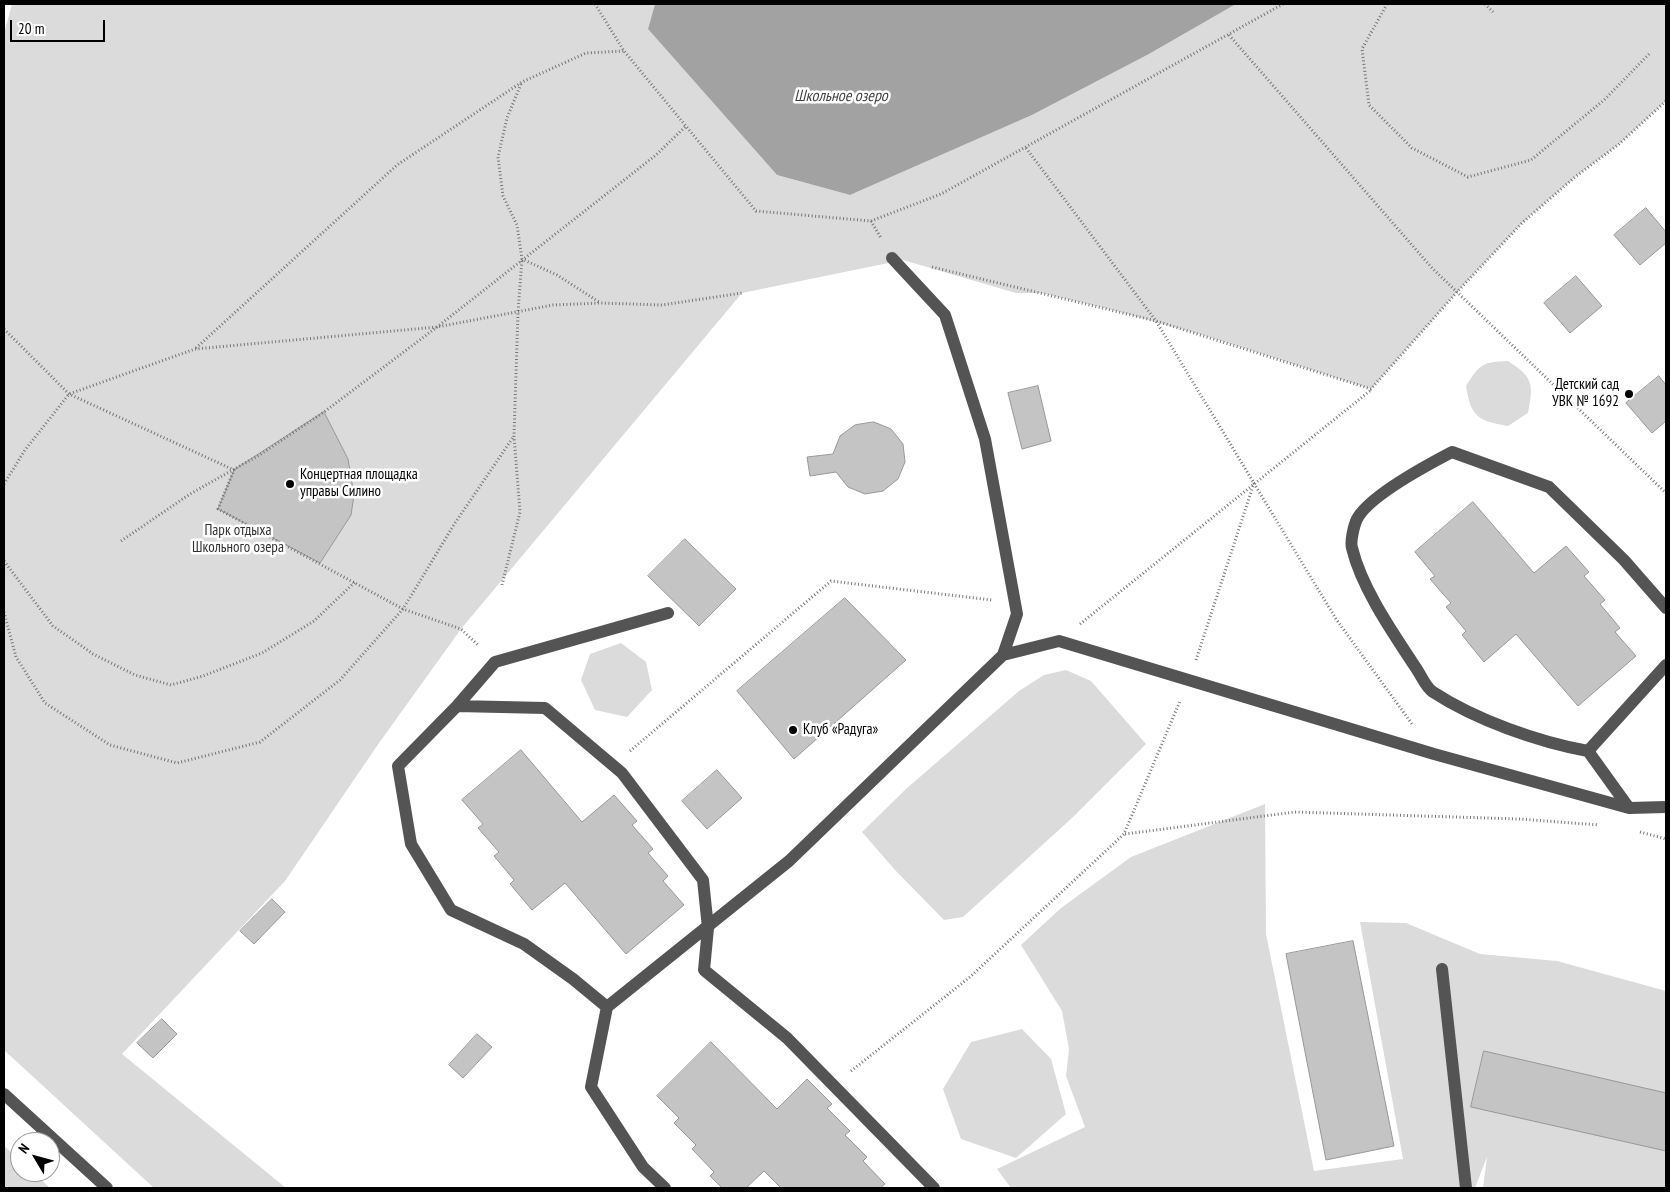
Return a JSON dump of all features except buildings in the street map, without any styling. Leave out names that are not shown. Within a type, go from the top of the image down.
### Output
[{"type":"street","points":[[665,1188],[643,1166],[592,1087],[607,1007],[789,862],[1003,655],[1017,614],[986,439],[945,315],[892,258]]},
{"type":"street","points":[[1629,808],[1588,751],[1552,744],[1518,732],[1480,716],[1431,691],[1388,626],[1365,581],[1351,546],[1357,518],[1381,495],[1418,470],[1452,452],[1549,488],[1624,560],[1666,608]]},
{"type":"street","points":[[607,1007],[573,979],[524,944],[451,910],[411,844],[398,766],[458,706],[495,662],[668,613]]},
{"type":"street","points":[[1003,655],[1059,641],[1434,754],[1629,808],[1666,806]]},
{"type":"street","points":[[1588,751],[1666,665]]},
{"type":"street","points":[[458,706],[545,708],[622,773],[703,880],[708,928],[704,970],[787,1038],[934,1188]]},
{"type":"street","points":[[1442,969],[1466,1188]]},
{"type":"street","points":[[4,1094],[107,1188]]},
{"type":"path","points":[[595,4],[624,51],[756,211],[871,221],[941,194],[1284,4]]},
{"type":"path","points":[[1387,4],[1362,49],[1369,105],[1412,148],[1468,178],[1531,160],[1604,100],[1650,53]]},
{"type":"path","points":[[1486,4],[1493,12]]},
{"type":"path","points":[[1230,35],[1432,268],[1666,493]]},
{"type":"path","points":[[196,348],[397,165],[522,82],[586,53],[624,51]]},
{"type":"path","points":[[502,585],[520,512],[514,436],[518,312],[522,259],[516,225],[504,196],[498,157],[507,118],[522,82]]},
{"type":"path","points":[[1059,641],[1371,389],[1457,292],[1522,223],[1575,178],[1618,145],[1666,101]]},
{"type":"path","points":[[121,541],[190,494],[234,470],[324,412],[437,327],[656,155],[686,126]]},
{"type":"path","points":[[1026,148],[1156,320],[1336,619],[1434,754]]},
{"type":"path","points":[[871,221],[892,258]]},
{"type":"path","points":[[522,259],[557,275],[600,303]]},
{"type":"path","points":[[931,267],[1156,320],[1371,389]]},
{"type":"path","points":[[4,484],[26,450],[69,394],[196,348],[437,327],[553,305],[600,303],[662,305],[742,293]]},
{"type":"path","points":[[4,329],[69,394],[234,470]]},
{"type":"path","points":[[4,612],[16,657],[45,703],[110,744],[177,763],[260,742],[340,680],[403,609],[455,523],[514,436]]},
{"type":"path","points":[[234,470],[218,509],[403,609],[461,629],[495,662]]},
{"type":"path","points":[[832,1085],[970,977],[1124,834],[1190,680],[1254,484]]},
{"type":"path","points":[[4,562],[53,626],[93,654],[135,675],[171,685],[203,676],[262,653],[314,621],[355,582]]},
{"type":"path","points":[[613,765],[831,580],[1015,603]]},
{"type":"path","points":[[1124,834],[1295,812],[1519,819],[1606,826]]},
{"type":"path","points":[[1633,830],[1666,839]]},
{"type":"green space","name":"Парк отдыха Школьного озера","points":[[12,4],[655,4],[648,29],[777,175],[850,195],[1032,115],[1149,54],[1236,4],[1666,4],[1666,101],[1618,145],[1575,177],[1522,223],[1457,292],[1371,389],[1206,336],[1116,311],[1042,293],[1016,293],[903,260],[742,293],[461,629],[379,743],[285,881],[122,1054],[286,1188],[154,1188],[4,1050],[4,34]]},
{"type":"green space","points":[[1508,361],[1527,377],[1530,382],[1531,395],[1528,413],[1508,426],[1489,422],[1478,416],[1470,405],[1466,386],[1482,366],[1492,362]]},
{"type":"green space","points":[[621,643],[646,662],[652,690],[627,717],[595,710],[581,680],[590,654]]},
{"type":"green space","points":[[1066,670],[1091,681],[1146,744],[1072,818],[963,917],[944,920],[895,870],[862,832],[906,789],[1019,691],[1044,675]]},
{"type":"green space","points":[[1265,804],[1266,934],[1314,1171],[1403,1159],[1360,922],[1406,923],[1480,954],[1557,961],[1666,991],[1666,1188],[1483,1188],[1487,1157],[1475,1188],[1011,1188],[997,1169],[1085,1127],[1066,1076],[1069,1049],[1062,1011],[1021,945],[1061,908],[1131,857]]},
{"type":"green space","points":[[1022,1029],[1051,1059],[1066,1114],[1016,1158],[961,1139],[943,1089],[971,1042]]},
{"type":"green space","points":[[4,1146],[10,1151],[10,1182],[44,1182],[50,1188],[4,1188]]},
{"type":"water","name":"Школьное озеро","points":[[655,4],[1236,4],[1149,54],[1032,115],[850,195],[777,175],[648,29]]},
{"type":"place","name":"Детский сад УВК № 1692","points":[[1629,394]]},
{"type":"place","name":"Концертная площадка управы Силино","points":[[290,484]]},
{"type":"place","name":"Клуб «Радуга»","points":[[793,730]]}]
